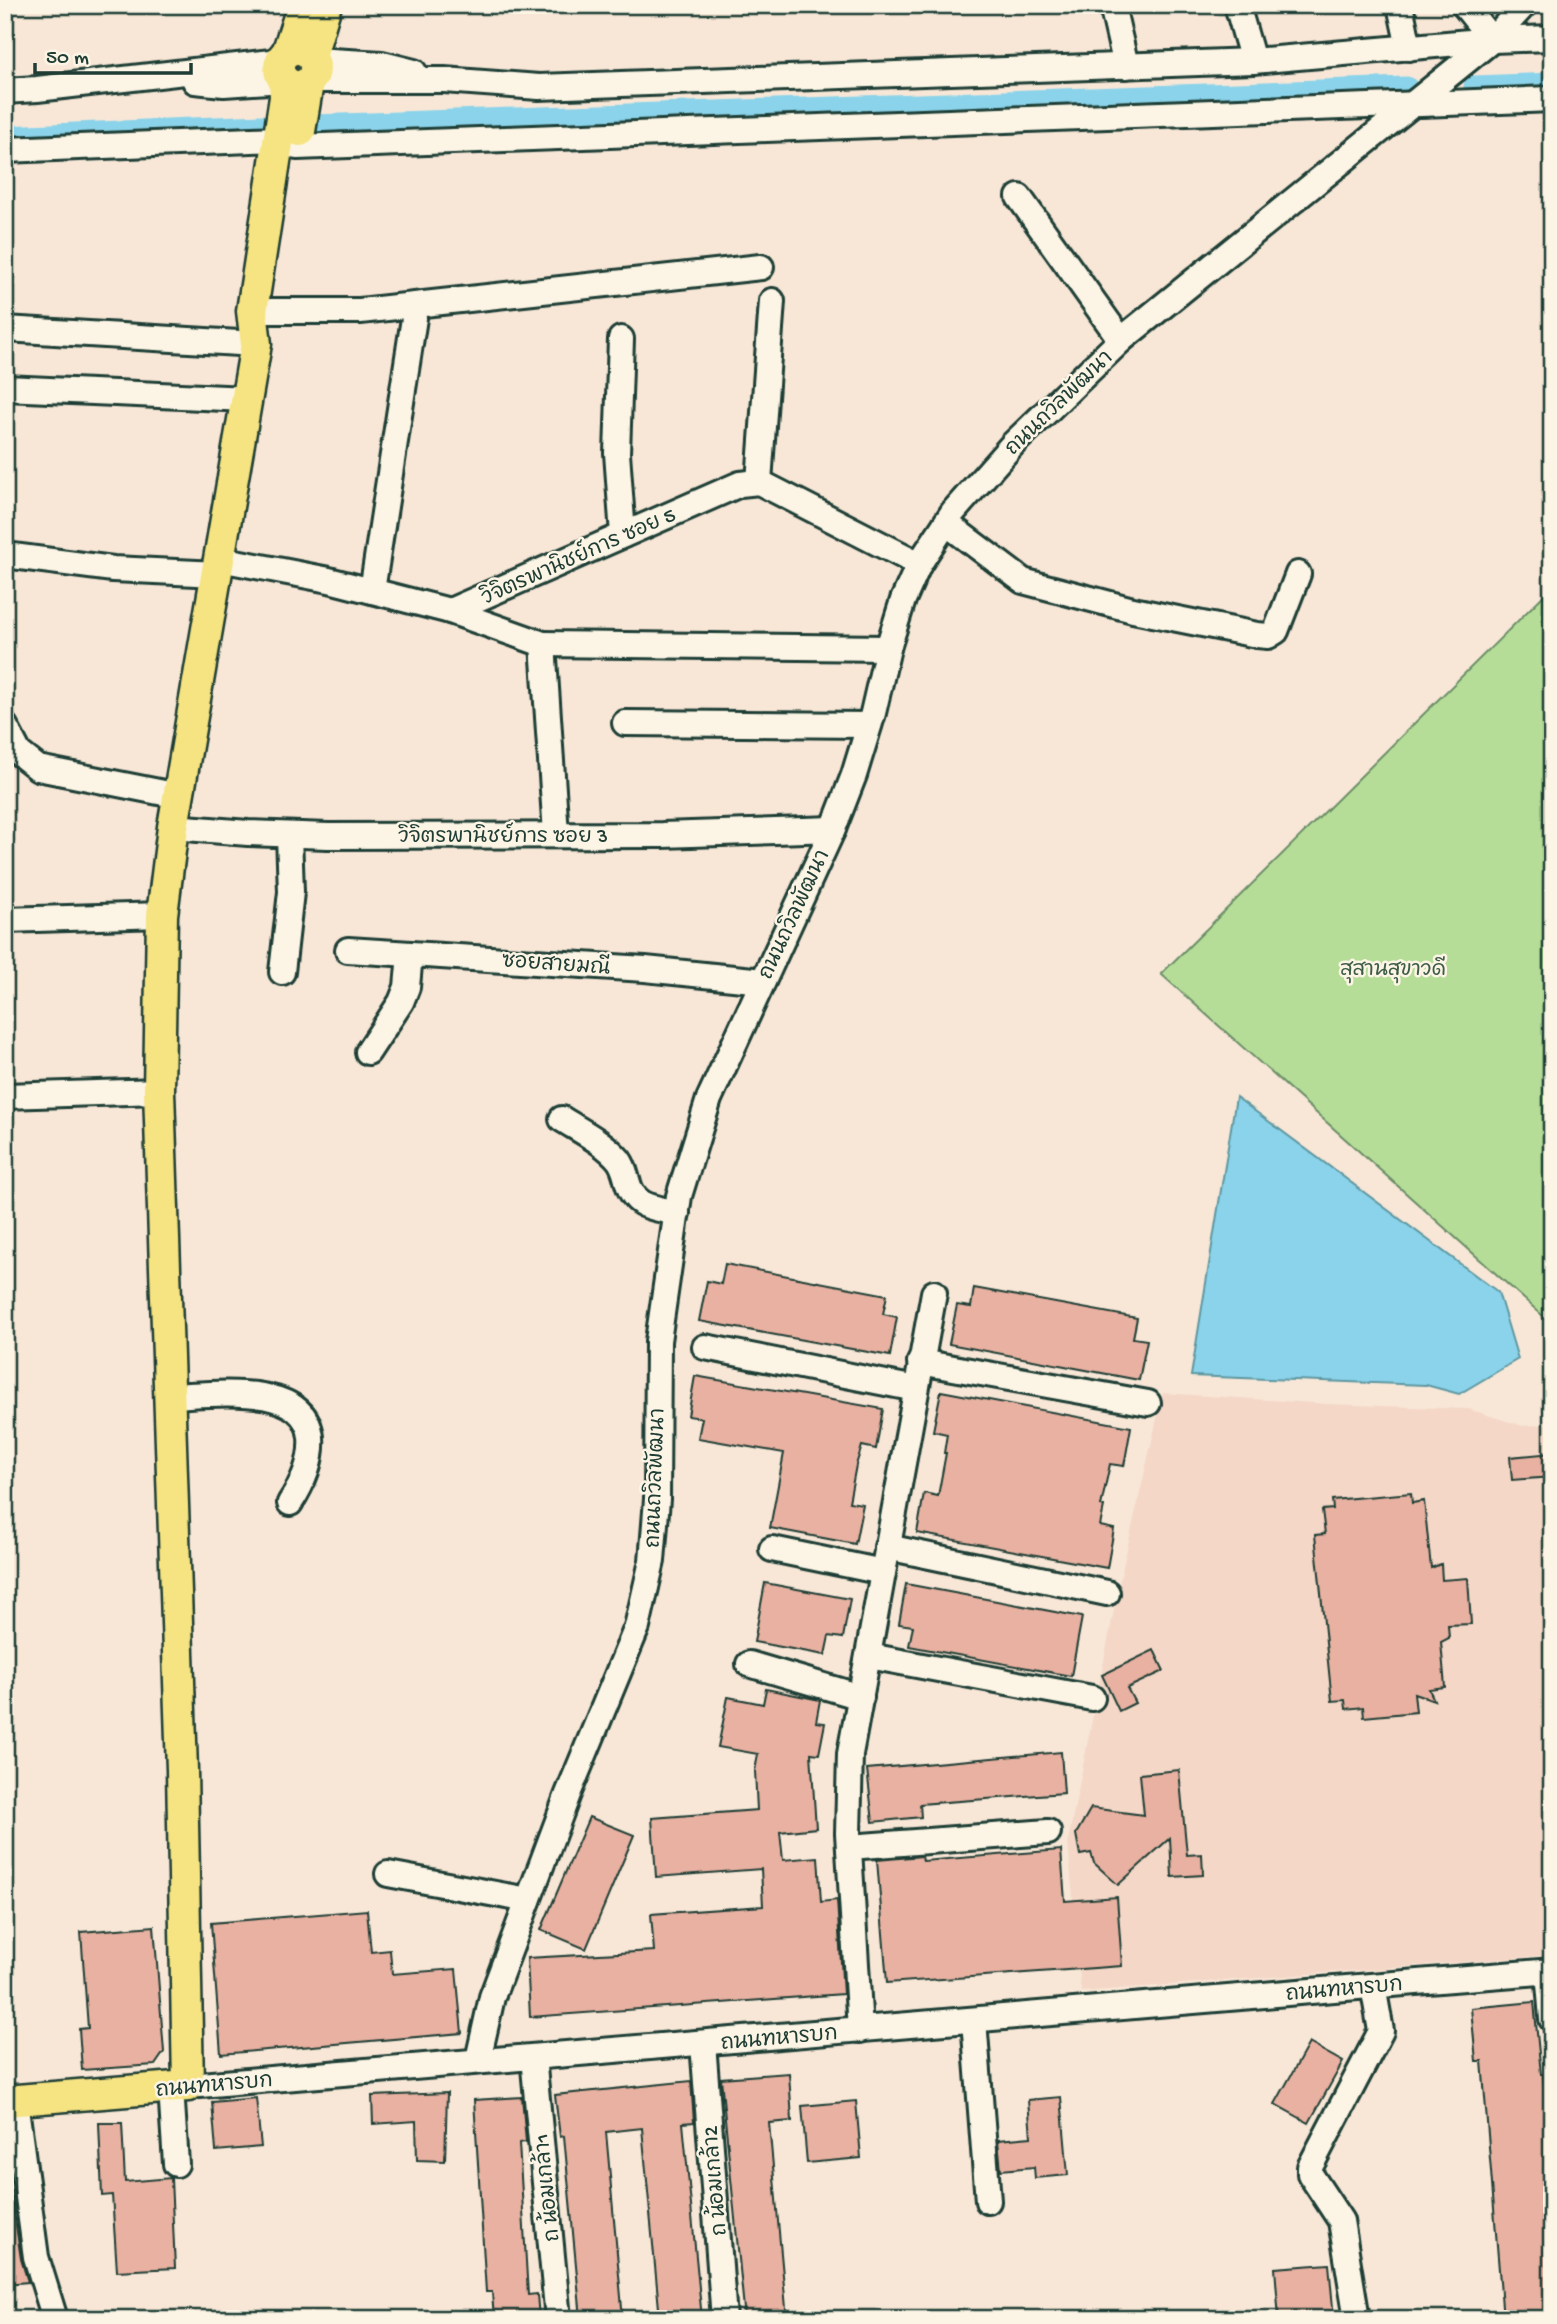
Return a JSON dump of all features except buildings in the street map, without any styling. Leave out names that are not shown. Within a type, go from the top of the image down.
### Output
[{"type":"main road","points":[[179,2087],[182,1770],[159,1091],[162,915],[173,827],[256,344],[271,312],[288,143],[299,67],[303,5]]},
{"type":"main road","points":[[299,67],[326,5]]},
{"type":"main road","points":[[256,344],[252,312],[288,143]]},
{"type":"main road","name":"ถนนทหารบก","points":[[10,2100],[179,2087]]},
{"type":"street","points":[[1112,5],[1126,66]]},
{"type":"street","points":[[1237,5],[1253,61]]},
{"type":"street","points":[[1400,5],[1409,48]]},
{"type":"street","points":[[1464,5],[1492,40]]},
{"type":"street","name":"ถนนถวิลพัฒนา","points":[[478,2060],[492,1997],[568,1794],[637,1627],[644,1599],[652,1561],[657,1499],[659,1341],[677,1213],[690,1156],[709,1099],[833,829],[854,775],[888,648],[903,600],[919,564],[953,512],[1013,444],[1121,340],[1492,40],[1524,5]]},
{"type":"street","points":[[5,90],[37,89],[146,76],[224,84],[299,67],[382,64],[444,80],[540,87],[1253,61],[1492,40],[1552,38]]},
{"type":"street","points":[[5,150],[288,143],[1552,99]]},
{"type":"street","points":[[1019,197],[1121,340]]},
{"type":"street","points":[[271,312],[359,311],[761,267]]},
{"type":"street","points":[[772,301],[759,482],[919,564]]},
{"type":"street","points":[[372,591],[414,318]]},
{"type":"street","points":[[5,329],[256,344]]},
{"type":"street","points":[[621,339],[617,453],[623,535]]},
{"type":"street","points":[[5,388],[247,399]]},
{"type":"street","name":"วิจิตรพานิชย์การ ซอย 5","points":[[450,611],[740,484],[759,482]]},
{"type":"street","points":[[946,523],[1023,581],[1133,610],[1257,635],[1268,636],[1276,631],[1298,574]]},
{"type":"street","points":[[5,555],[113,569],[219,567],[329,580],[450,611],[543,644],[888,648]]},
{"type":"street","points":[[543,644],[556,834]]},
{"type":"street","points":[[625,723],[869,724]]},
{"type":"street","points":[[5,726],[19,753],[38,768],[179,796]]},
{"type":"street","name":"วิจิตรพานิชย์การ ซอย 3","points":[[173,827],[328,836],[662,835],[833,829]]},
{"type":"street","points":[[282,972],[291,892],[289,835]]},
{"type":"street","points":[[5,920],[162,915]]},
{"type":"street","name":"ซอยสายมณี","points":[[348,950],[645,969],[762,981]]},
{"type":"street","points":[[368,1052],[401,1002],[407,987],[410,954]]},
{"type":"street","points":[[5,1096],[159,1091]]},
{"type":"street","points":[[562,1119],[615,1156],[621,1163],[632,1195],[637,1201],[677,1213]]},
{"type":"street","points":[[860,2030],[849,1847],[850,1754],[934,1293]]},
{"type":"street","points":[[705,1347],[916,1389]]},
{"type":"street","points":[[920,1362],[1148,1403]]},
{"type":"street","points":[[169,1396],[254,1395],[276,1398],[303,1413],[309,1424],[309,1465],[300,1488],[290,1503]]},
{"type":"street","points":[[887,1547],[1107,1593]]},
{"type":"street","points":[[772,1549],[883,1572]]},
{"type":"street","points":[[869,1656],[1092,1698]]},
{"type":"street","points":[[749,1664],[861,1697]]},
{"type":"street","points":[[849,1847],[1048,1832]]},
{"type":"street","points":[[388,1874],[528,1900]]},
{"type":"street","points":[[1550,1971],[1552,2019]]},
{"type":"street","name":"ถนนทหารบก","points":[[179,2087],[1550,1971]]},
{"type":"street","points":[[1357,2319],[1341,2221],[1310,2174],[1310,2167],[1381,2031],[1373,1986]]},
{"type":"street","points":[[974,2020],[988,2201]]},
{"type":"street","name":"ถ น้อมเกล้า2","points":[[703,2043],[724,2319]]},
{"type":"street","name":"ถ น้อมเกล้า1","points":[[533,2057],[558,2319]]},
{"type":"street","points":[[176,2164],[179,2087]]},
{"type":"street","points":[[10,2100],[36,2257],[55,2319]]},
{"type":"shaded area","points":[[1163,1393],[1328,1404],[1468,1409],[1523,1426],[1552,1424],[1552,1955],[1081,1992],[1068,1841],[1121,1575]]},
{"type":"green space","name":"สุสานสุขาวดี","points":[[1552,587],[1552,1324],[1161,974]]},
{"type":"water","points":[[1236,1097],[1498,1292],[1518,1359],[1459,1394],[1426,1385],[1191,1376]]},
{"type":"waterway","points":[[1474,86],[1552,83]]},
{"type":"waterway","points":[[313,125],[1407,87]]},
{"type":"waterway","points":[[5,136],[262,125]]}]
